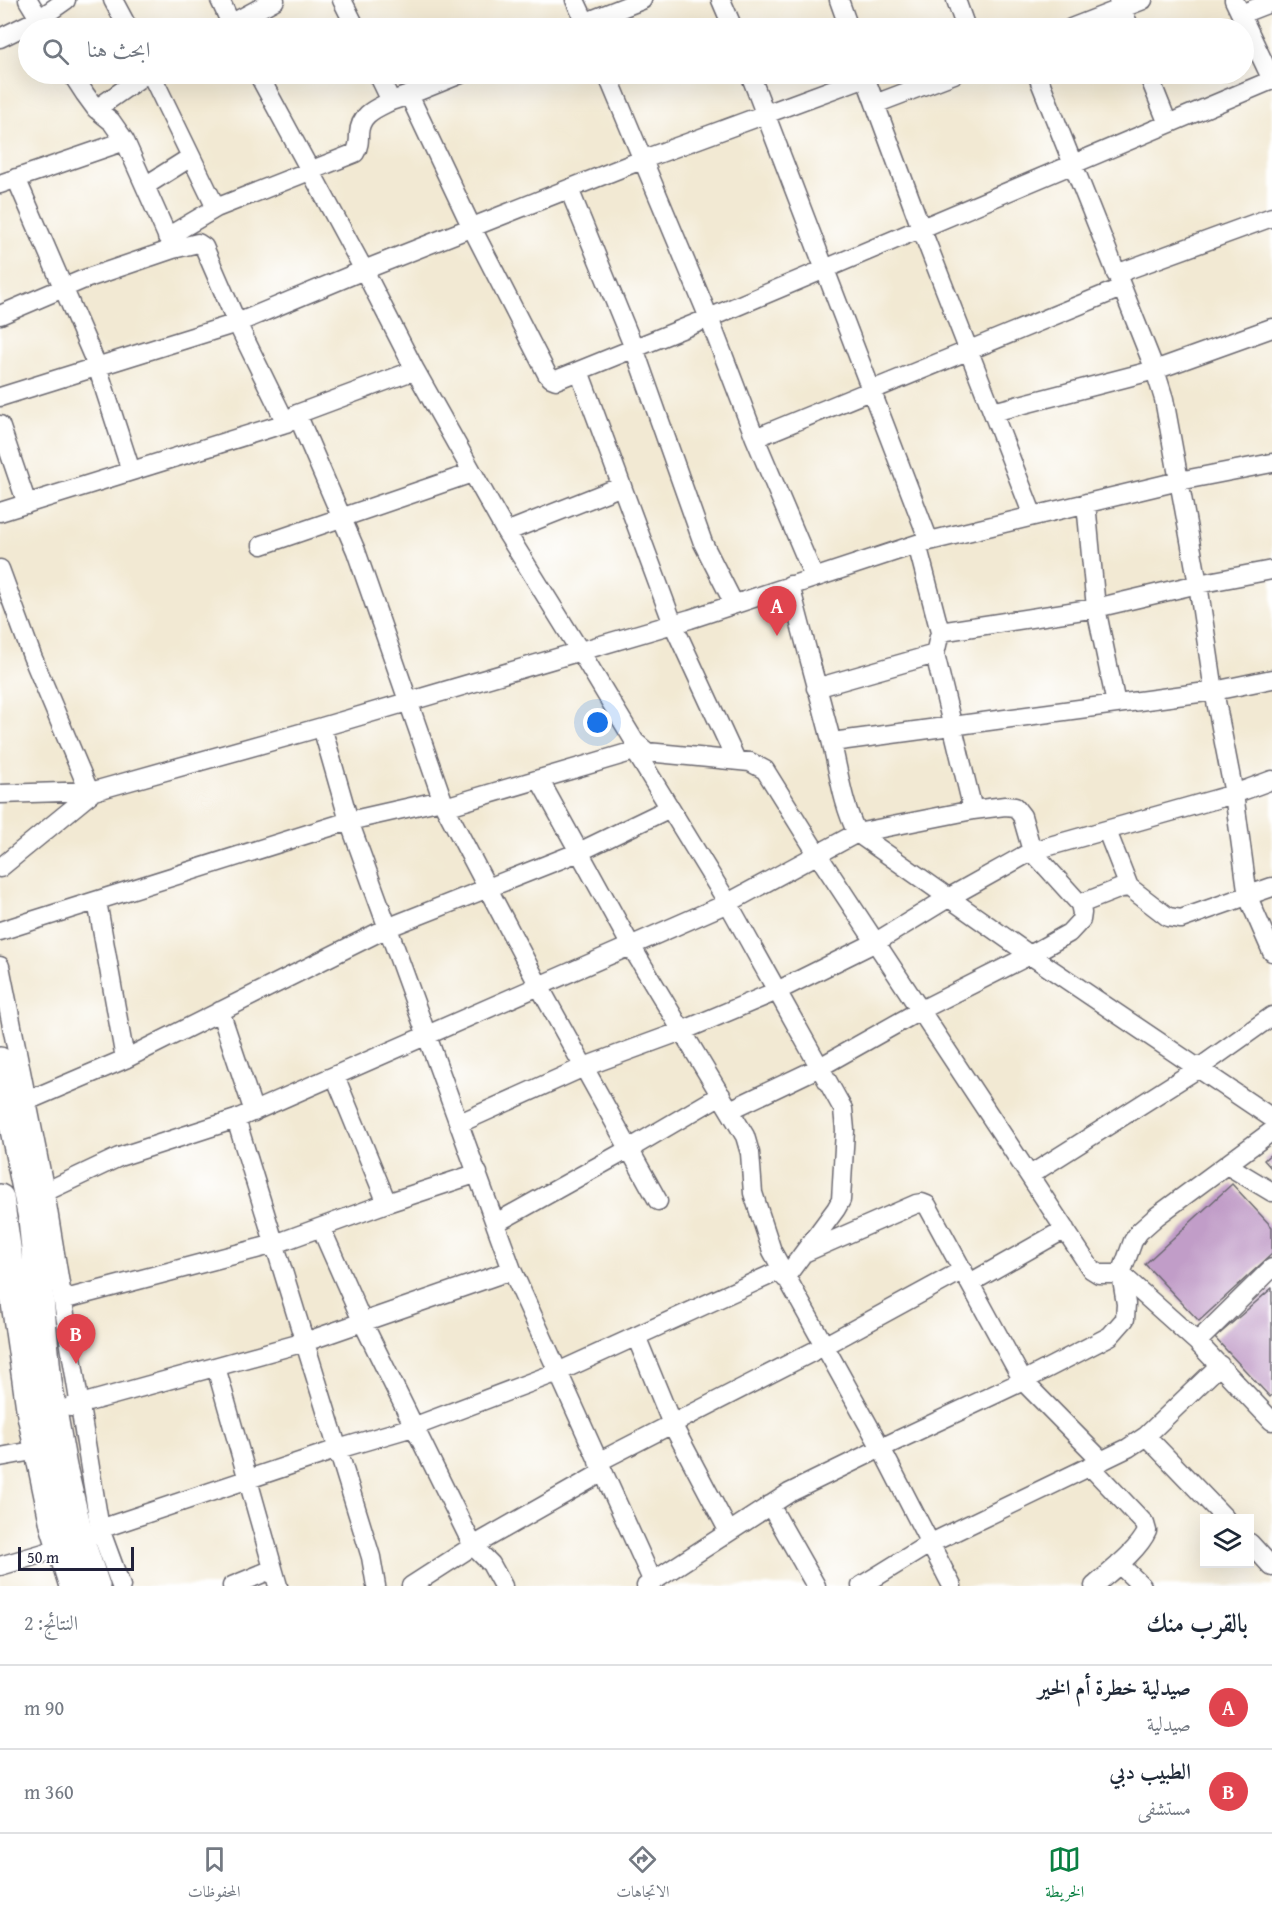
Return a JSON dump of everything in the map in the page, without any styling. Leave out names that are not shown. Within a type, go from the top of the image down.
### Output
[{"type":"highway","points":[[0,1061],[20,1109],[48,1382],[63,1467],[81,1540],[96,1586]]},
{"type":"highway","points":[[0,1198],[8,1315],[54,1525],[81,1540]]},
{"type":"highway","points":[[73,1586],[81,1540]]},
{"type":"street","points":[[28,0],[38,18]]},
{"type":"street","points":[[48,18],[66,0]]},
{"type":"street","points":[[113,0],[123,18]]},
{"type":"street","points":[[219,0],[226,18]]},
{"type":"street","points":[[244,18],[275,0]]},
{"type":"street","points":[[342,0],[351,18]]},
{"type":"street","points":[[575,0],[579,18]]},
{"type":"street","points":[[600,18],[642,0]]},
{"type":"street","points":[[721,0],[729,18]]},
{"type":"street","points":[[838,0],[845,18]]},
{"type":"street","points":[[956,0],[962,18]]},
{"type":"street","points":[[1091,18],[1120,4],[1143,0]]},
{"type":"street","points":[[1238,7],[1272,2]]},
{"type":"street","points":[[1120,4],[1126,18]]},
{"type":"street","points":[[0,38],[18,32]]},
{"type":"street","points":[[409,95],[472,228],[549,377],[556,380],[710,318],[1272,80],[1254,41]]},
{"type":"street","points":[[79,84],[96,109],[111,121],[125,141],[170,243]]},
{"type":"street","points":[[96,109],[133,84]]},
{"type":"street","points":[[153,84],[216,208]]},
{"type":"street","points":[[0,1566],[81,1540],[338,1449],[413,1426],[558,1372],[636,1336],[783,1274],[803,1254],[836,1209],[843,1190],[845,1130],[843,1109],[728,903],[670,808],[635,742],[506,532],[472,472],[415,370],[263,84]]},
{"type":"street","points":[[383,84],[391,101]]},
{"type":"street","points":[[0,315],[170,243],[216,208],[355,153],[358,149],[360,124],[369,112],[436,84]]},
{"type":"street","points":[[611,84],[710,318],[755,438],[814,577]]},
{"type":"street","points":[[754,84],[870,390],[923,543],[940,632],[935,654],[973,810]]},
{"type":"street","points":[[0,397],[237,323],[644,159],[842,84]]},
{"type":"street","points":[[868,84],[921,228],[1033,516]]},
{"type":"street","points":[[875,104],[928,84]]},
{"type":"street","points":[[1041,84],[1155,370],[1164,399],[1234,794],[1248,897],[1272,952]]},
{"type":"street","points":[[1152,84],[1168,124]]},
{"type":"street","points":[[125,141],[8,181],[62,289],[97,366],[131,471]]},
{"type":"street","points":[[145,186],[191,157]]},
{"type":"street","points":[[569,189],[634,348],[700,533],[734,604]]},
{"type":"street","points":[[755,438],[969,350],[1119,281],[1272,217]]},
{"type":"street","points":[[170,243],[198,243],[204,247],[237,323],[291,419],[342,518],[356,551],[443,804],[486,889],[658,1201]]},
{"type":"street","points":[[993,412],[1155,370],[1272,328]]},
{"type":"street","points":[[0,512],[291,419],[415,370]]},
{"type":"street","points":[[579,370],[673,624],[736,760]]},
{"type":"street","points":[[0,425],[27,504]]},
{"type":"street","points":[[0,794],[92,791],[322,727],[673,624],[923,543],[1179,481],[1272,463]]},
{"type":"street","points":[[262,545],[472,472]]},
{"type":"street","points":[[506,532],[622,486]]},
{"type":"street","points":[[1086,503],[1096,608],[1116,704]]},
{"type":"street","points":[[0,569],[8,613],[32,656],[92,791]]},
{"type":"street","points":[[940,632],[1096,608],[1198,584],[1272,570]]},
{"type":"street","points":[[790,585],[832,742],[842,796],[857,833],[1030,955],[1272,1118]]},
{"type":"street","points":[[816,688],[935,654]]},
{"type":"street","points":[[832,742],[1214,691],[1272,679]]},
{"type":"street","points":[[322,727],[349,821],[512,1270],[600,1467],[649,1584],[770,1505],[881,1448],[1023,1382],[1110,1336],[1125,1320],[1121,1274],[1132,1241],[1139,1232],[1272,1131]]},
{"type":"street","points":[[0,932],[349,821],[443,804],[638,750],[750,762],[765,770],[818,855],[1091,1269],[1108,1276],[1121,1274]]},
{"type":"street","points":[[539,779],[630,946],[745,1136],[753,1192],[771,1251],[881,1448],[952,1586]]},
{"type":"street","points":[[460,1124],[584,1067],[682,1031],[777,991],[876,942],[1032,851],[1234,794],[1272,780]]},
{"type":"street","points":[[0,867],[92,791]]},
{"type":"street","points":[[45,1192],[119,1157],[254,1112],[728,903],[857,833],[973,810],[1015,807],[1022,816],[1032,851],[1080,904],[1081,920],[1075,928],[1030,955],[921,1010],[820,1067],[730,1110]]},
{"type":"street","points":[[20,1109],[387,928],[579,852],[670,808]]},
{"type":"street","points":[[1107,831],[1129,887],[1168,917],[1181,919],[1272,887]]},
{"type":"street","points":[[1080,904],[1129,887]]},
{"type":"street","points":[[97,901],[125,1059]]},
{"type":"street","points":[[0,966],[20,1109],[45,1192],[79,1403],[81,1540],[121,1586]]},
{"type":"street","points":[[220,1011],[254,1112]]},
{"type":"street","points":[[1030,1175],[1199,1068],[1272,1016]]},
{"type":"street","points":[[336,1076],[387,1203]]},
{"type":"street","points":[[496,1223],[721,1095]]},
{"type":"street","points":[[236,1119],[371,1557],[376,1586]]},
{"type":"street","points":[[1227,1165],[1272,1192]]},
{"type":"street","points":[[62,1300],[274,1244],[478,1173]]},
{"type":"street","points":[[803,1254],[916,1204],[922,1203],[930,1209],[1023,1382],[1096,1464],[1145,1524],[1147,1531],[1145,1537],[1094,1586]]},
{"type":"street","points":[[321,1228],[363,1323],[473,1546],[491,1564],[503,1586]]},
{"type":"street","points":[[411,1586],[672,1424],[824,1346],[1065,1229]]},
{"type":"street","points":[[1197,1341],[1272,1268]]},
{"type":"street","points":[[54,1413],[79,1403],[305,1342],[512,1270]]},
{"type":"street","points":[[1121,1274],[1197,1341],[1270,1415]]},
{"type":"street","points":[[636,1336],[672,1424],[729,1532]]},
{"type":"street","points":[[861,1586],[929,1544],[1128,1449],[1146,1436],[1220,1365]]},
{"type":"street","points":[[216,1366],[276,1578],[232,1586]]},
{"type":"street","points":[[1146,1436],[1221,1514]]},
{"type":"street","points":[[0,1457],[38,1450]]},
{"type":"street","points":[[770,1505],[816,1586]]},
{"type":"street","points":[[1254,1547],[1272,1566]]},
{"type":"street","points":[[1119,1564],[1143,1586]]},
{"type":"building","points":[[1272,1153],[1272,1169],[1264,1160]]},
{"type":"building","points":[[1232,1184],[1272,1227],[1272,1254],[1199,1321],[1145,1264]]},
{"type":"building","points":[[1272,1288],[1272,1395],[1270,1397],[1215,1338]]},
{"type":"place","name":"صيدلية خطرة أم الخير","points":[[777,636]]},
{"type":"place","name":"الطبيب دبي","points":[[76,1364]]}]
